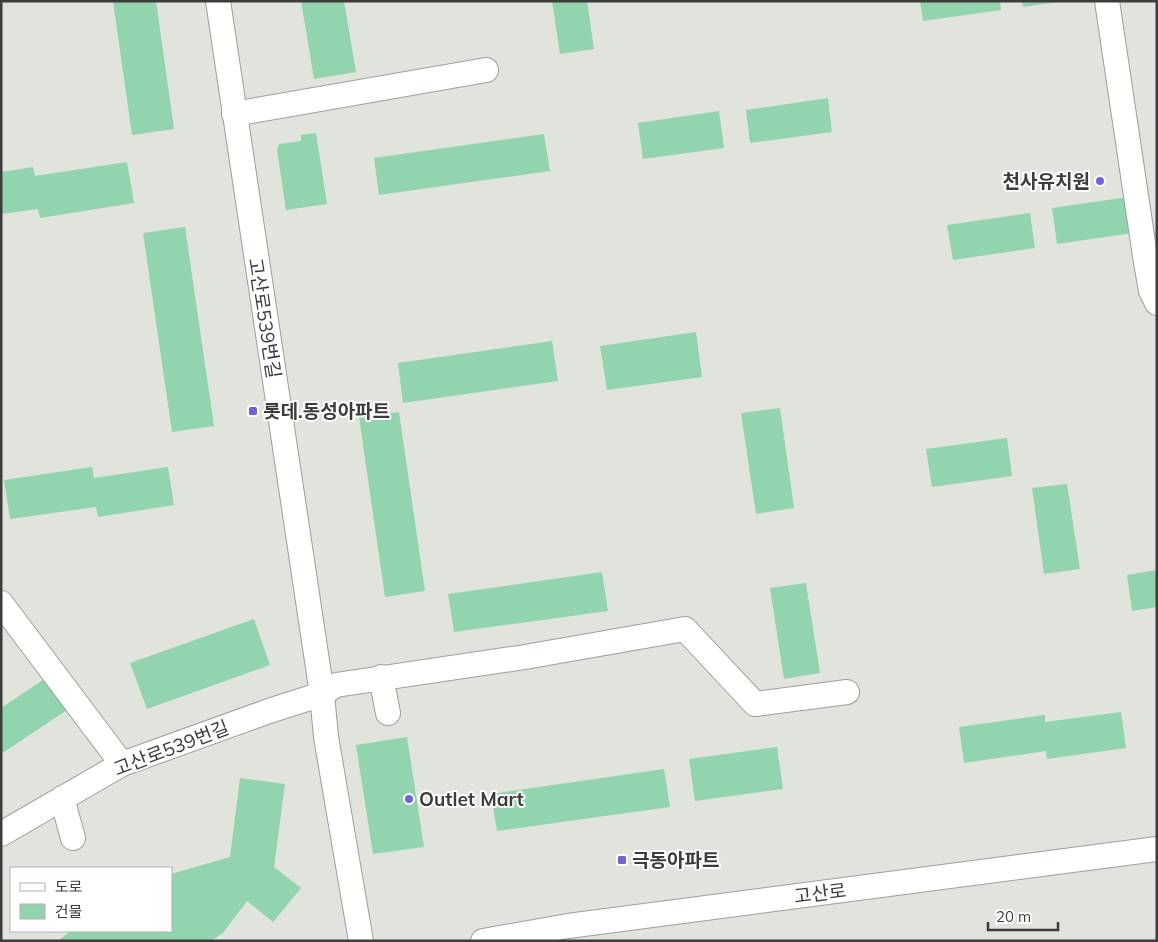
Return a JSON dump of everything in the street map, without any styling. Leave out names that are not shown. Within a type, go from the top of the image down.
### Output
[{"type":"street","name":"고산로539번길","points":[[218,1],[322,694],[326,737],[361,941]]},
{"type":"street","points":[[1106,1],[1144,256],[1151,291],[1157,303]]},
{"type":"street","points":[[234,114],[486,70]]},
{"type":"street","points":[[1,603],[122,764]]},
{"type":"street","points":[[322,694],[336,685],[525,657],[685,629],[755,704],[847,692]]},
{"type":"street","points":[[381,677],[388,713]]},
{"type":"street","name":"고산로539번길","points":[[1,834],[122,764],[322,694]]},
{"type":"street","points":[[62,798],[73,838]]},
{"type":"street","name":"고산로","points":[[483,941],[578,924],[1157,849]]},
{"type":"building","points":[[113,1],[156,1],[174,129],[132,135]]},
{"type":"building","points":[[301,1],[344,1],[356,72],[314,79]]},
{"type":"building","points":[[552,1],[587,1],[594,49],[560,54]]},
{"type":"building","points":[[920,1],[1000,1],[1001,10],[923,21]]},
{"type":"building","points":[[1022,1],[1056,1],[1056,2],[1023,7]]},
{"type":"building","points":[[828,98],[832,132],[750,143],[746,110]]},
{"type":"building","points":[[719,111],[724,148],[643,159],[638,123]]},
{"type":"building","points":[[316,133],[327,204],[286,210],[277,150],[279,144],[301,141],[301,135]]},
{"type":"building","points":[[544,134],[550,171],[379,195],[374,158]]},
{"type":"building","points":[[127,162],[134,203],[40,218],[38,209],[1,214],[1,172],[33,167],[35,176]]},
{"type":"building","points":[[1135,196],[1140,232],[1057,244],[1052,208]]},
{"type":"building","points":[[1030,213],[1035,248],[953,260],[947,225]]},
{"type":"building","points":[[185,227],[214,426],[172,432],[143,233]]},
{"type":"building","points":[[696,332],[702,377],[607,390],[600,346]]},
{"type":"building","points":[[552,341],[558,381],[403,403],[398,363]]},
{"type":"building","points":[[780,408],[794,508],[756,514],[741,413]]},
{"type":"building","points":[[399,412],[425,591],[385,597],[359,417]]},
{"type":"building","points":[[1007,438],[1012,476],[932,487],[926,449]]},
{"type":"building","points":[[92,467],[94,478],[168,467],[174,505],[98,517],[96,507],[10,519],[4,480]]},
{"type":"building","points":[[1067,484],[1080,569],[1044,574],[1032,488]]},
{"type":"building","points":[[1157,570],[1157,607],[1132,611],[1127,575]]},
{"type":"building","points":[[602,572],[608,611],[454,632],[448,594]]},
{"type":"building","points":[[806,583],[820,673],[784,679],[770,588]]},
{"type":"building","points":[[254,619],[270,665],[147,709],[130,663]]},
{"type":"building","points":[[46,678],[67,710],[1,754],[1,708]]},
{"type":"building","points":[[1121,712],[1126,748],[1047,759],[1046,751],[964,763],[959,727],[1045,715],[1045,722]]},
{"type":"building","points":[[407,737],[424,847],[373,854],[356,745]]},
{"type":"building","points":[[777,747],[783,789],[695,801],[689,759]]},
{"type":"building","points":[[664,769],[670,807],[497,831],[491,794]]},
{"type":"building","points":[[240,778],[285,784],[274,867],[301,888],[273,922],[247,901],[223,933],[211,941],[58,941],[69,932],[172,932],[172,874],[230,857]]},
{"type":"place","name":"천사유치원","points":[[1100,181]]},
{"type":"place","name":"롯데.동성아파트","points":[[253,411]]},
{"type":"place","name":"Outlet Mart","points":[[409,799]]},
{"type":"place","name":"극동아파트","points":[[622,860]]}]
